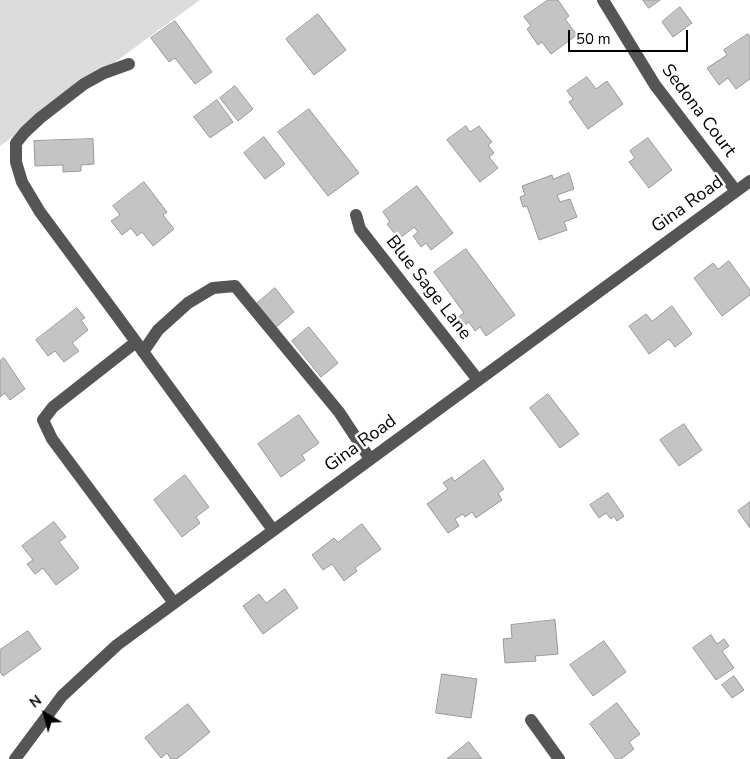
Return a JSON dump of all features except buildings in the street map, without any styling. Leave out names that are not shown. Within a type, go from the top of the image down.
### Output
[{"type":"street","name":"Sedona Court","points":[[603,0],[655,85],[736,191]]},
{"type":"street","points":[[129,64],[104,73],[84,84],[24,132],[16,143],[16,162],[22,182],[40,212],[273,530]]},
{"type":"street","name":"Gina Road","points":[[15,759],[62,696],[117,645],[750,181]]},
{"type":"street","name":"Blue Sage Lane","points":[[356,215],[360,229],[478,380]]},
{"type":"street","points":[[174,603],[52,440],[43,420],[53,407],[140,347],[188,303],[213,288],[235,286],[339,412],[370,459]]},
{"type":"street","points":[[531,720],[559,759]]},
{"type":"shaded area","points":[[0,0],[200,0],[0,146]]}]
